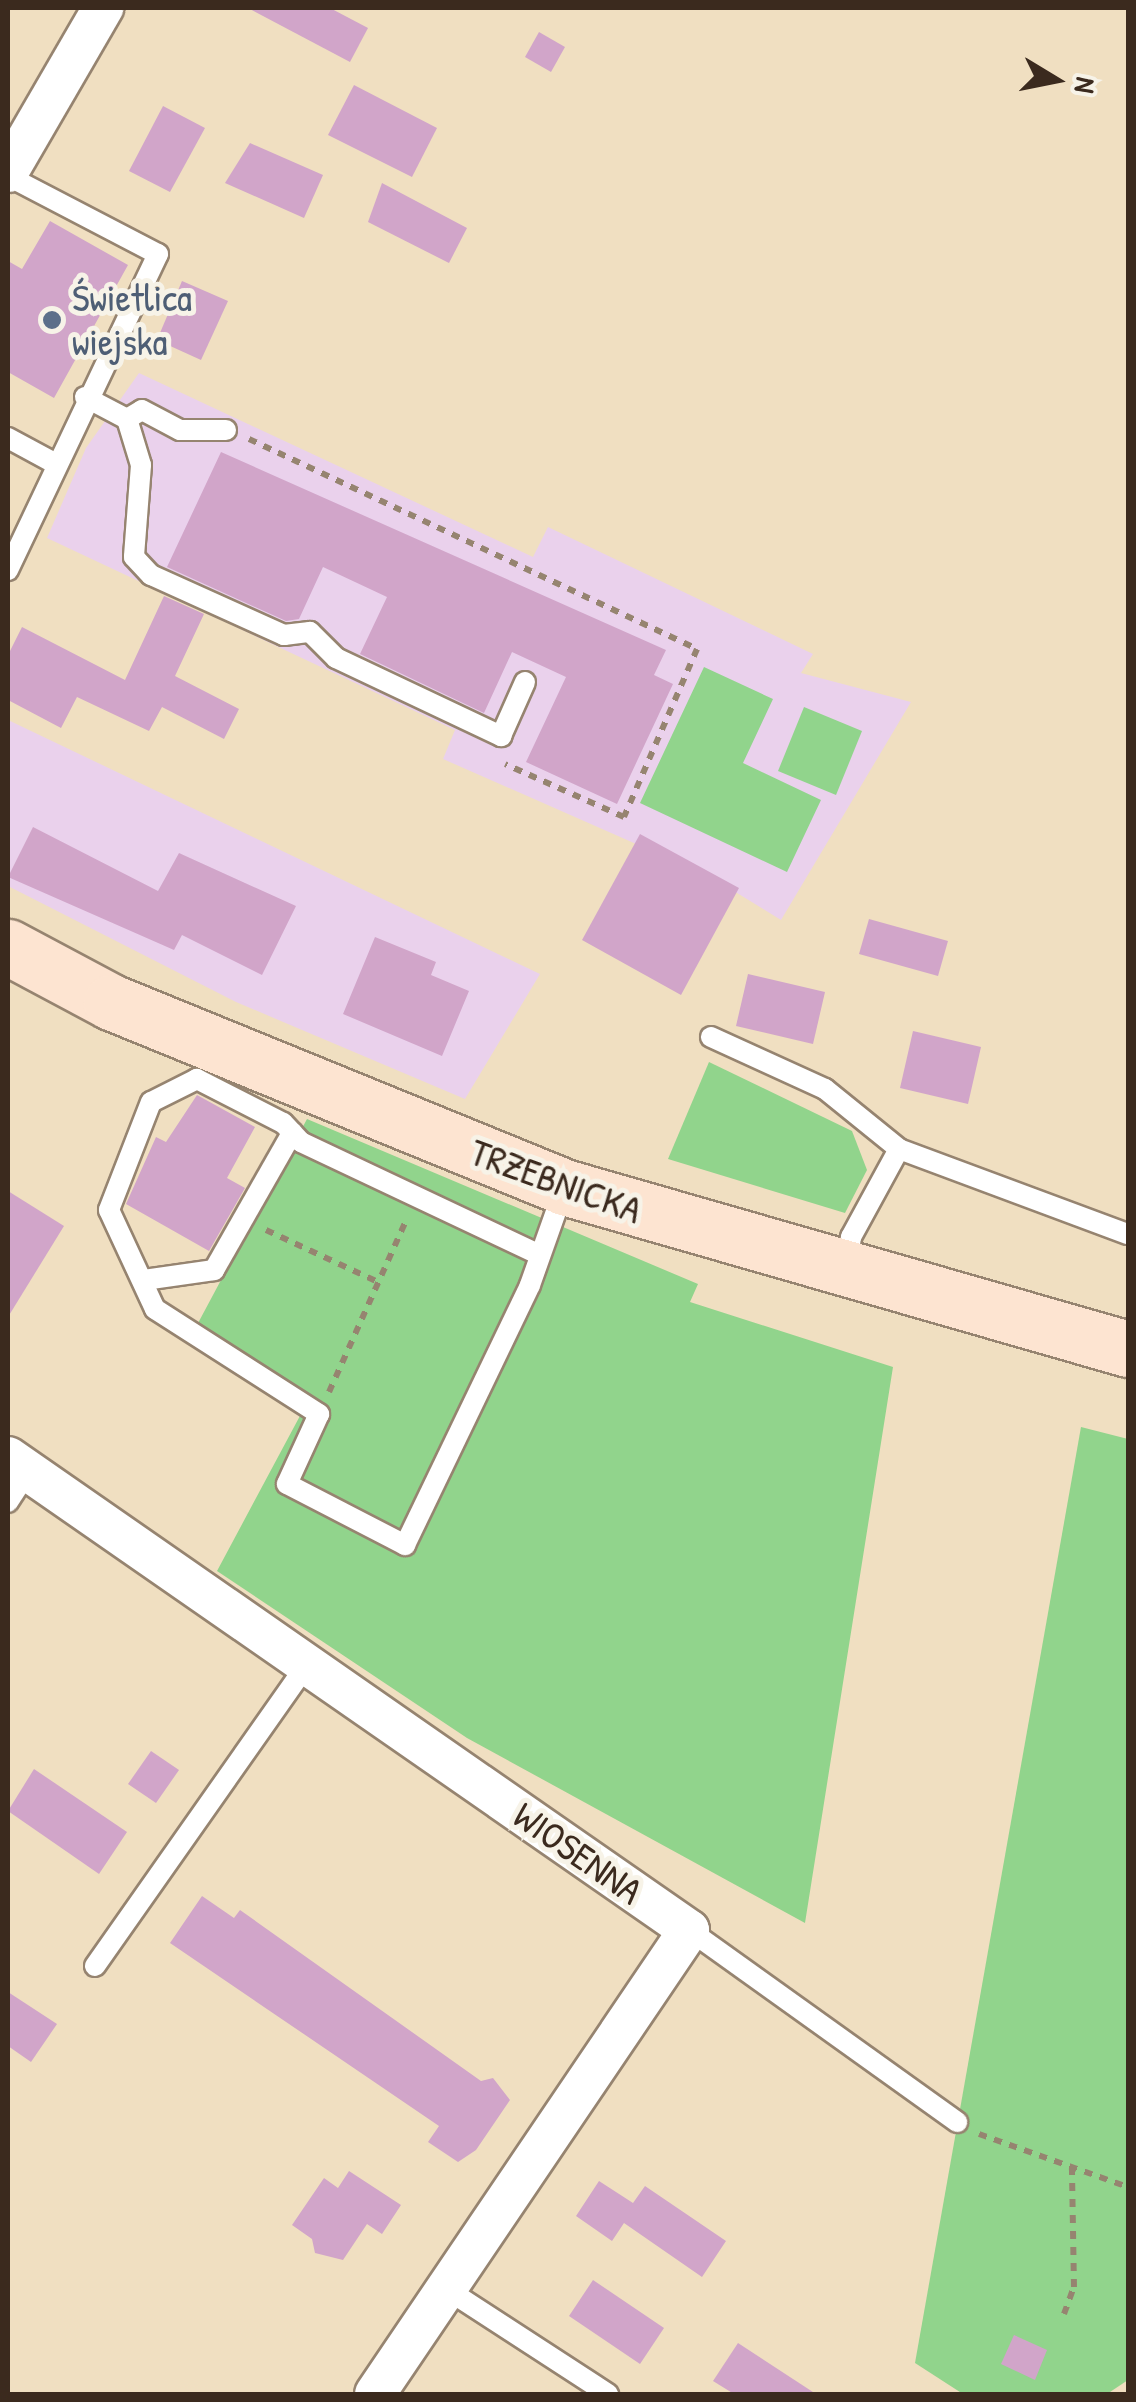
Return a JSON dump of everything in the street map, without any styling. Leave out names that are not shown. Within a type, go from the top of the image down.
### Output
[{"type":"main road","name":"TRZEBNICKA","points":[[8,947],[111,1002],[564,1187],[847,1274],[1128,1349]]},
{"type":"street","points":[[8,174],[103,8]]},
{"type":"street","name":"WIOSENNA","points":[[14,1477],[308,1664],[689,1930]]},
{"type":"street","points":[[376,2394],[689,1930]]},
{"type":"lane","points":[[8,174],[158,254],[85,398],[8,570]]},
{"type":"lane","points":[[85,398],[127,419],[140,465],[134,557],[151,575],[284,635],[310,632],[336,658],[501,736],[525,682]]},
{"type":"lane","points":[[127,419],[142,410],[180,430],[226,430]]},
{"type":"lane","points":[[8,438],[56,464]]},
{"type":"lane","points":[[711,1037],[825,1089],[899,1149],[1128,1234]]},
{"type":"lane","points":[[540,1255],[292,1133],[197,1079],[150,1102],[109,1210],[156,1310],[188,1335],[318,1414],[286,1484],[406,1545],[540,1255],[564,1187]]},
{"type":"lane","points":[[144,1280],[214,1270],[292,1133]]},
{"type":"lane","points":[[847,1274],[851,1237],[899,1149]]},
{"type":"lane","points":[[95,1966],[308,1664]]},
{"type":"lane","points":[[689,1930],[958,2122]]},
{"type":"lane","points":[[448,2290],[608,2394]]},
{"type":"path","points":[[226,430],[697,649],[624,817],[490,757],[501,736]]},
{"type":"path","points":[[318,1414],[416,1196]]},
{"type":"path","points":[[244,1219],[378,1282]]},
{"type":"path","points":[[958,2122],[1128,2186]]},
{"type":"path","points":[[1064,2314],[1074,2287],[1072,2168]]},
{"type":"shaded area","points":[[139,373],[533,557],[548,527],[813,654],[801,673],[911,702],[781,920],[711,877],[443,759],[455,730],[47,538],[86,448]]},
{"type":"shaded area","points":[[8,720],[540,974],[465,1099],[236,1002],[8,886]]},
{"type":"green space","points":[[704,667],[773,699],[743,763],[821,800],[787,872],[640,803]]},
{"type":"green space","points":[[804,707],[862,731],[836,795],[778,771]]},
{"type":"green space","points":[[709,1062],[852,1131],[867,1170],[845,1213],[668,1159]]},
{"type":"green space","points":[[307,1119],[698,1284],[690,1302],[893,1367],[805,1923],[467,1738],[217,1571],[309,1399],[197,1325]]},
{"type":"green space","points":[[1081,1427],[1128,1439],[1128,2380],[1107,2394],[963,2394],[915,2363]]},
{"type":"building","points":[[248,8],[330,8],[368,28],[350,62]]},
{"type":"building","points":[[539,32],[565,47],[551,72],[525,57]]},
{"type":"building","points":[[354,85],[437,128],[412,177],[328,135]]},
{"type":"building","points":[[163,106],[205,128],[170,192],[129,171]]},
{"type":"building","points":[[250,143],[323,175],[304,218],[225,183]]},
{"type":"building","points":[[382,183],[467,228],[449,263],[368,222]]},
{"type":"building","name":"Świetlica wiejska","points":[[50,221],[128,265],[54,398],[8,372],[8,261],[22,269]]},
{"type":"building","points":[[182,281],[228,301],[201,360],[157,340]]},
{"type":"building","points":[[221,452],[666,650],[654,675],[673,684],[617,804],[526,762],[566,677],[512,652],[484,713],[360,654],[387,597],[323,567],[299,619],[286,621],[167,567]]},
{"type":"building","points":[[164,596],[204,614],[175,676],[239,709],[224,739],[162,707],[149,731],[77,697],[61,728],[8,700],[8,655],[22,627],[125,680]]},
{"type":"building","points":[[33,827],[158,891],[179,853],[296,906],[262,975],[182,935],[174,950],[8,877]]},
{"type":"building","points":[[640,834],[739,888],[681,995],[582,940]]},
{"type":"building","points":[[869,919],[948,941],[938,976],[859,954]]},
{"type":"building","points":[[375,937],[436,962],[431,975],[469,991],[442,1056],[343,1014]]},
{"type":"building","points":[[748,974],[825,992],[813,1044],[736,1026]]},
{"type":"building","points":[[913,1031],[981,1047],[968,1104],[900,1088]]},
{"type":"building","points":[[197,1095],[255,1127],[227,1178],[245,1188],[209,1251],[126,1204],[156,1137],[166,1142]]},
{"type":"building","points":[[8,1191],[64,1226],[8,1317]]},
{"type":"building","points":[[151,1751],[179,1770],[156,1803],[128,1784]]},
{"type":"building","points":[[34,1769],[127,1832],[99,1874],[8,1811]]},
{"type":"building","points":[[202,1896],[234,1918],[240,1910],[481,2081],[493,2078],[510,2100],[476,2150],[458,2162],[428,2142],[439,2126],[170,1943]]},
{"type":"building","points":[[8,1992],[57,2024],[31,2062],[8,2046]]},
{"type":"building","points":[[349,2171],[401,2205],[382,2234],[367,2224],[343,2260],[315,2253],[312,2239],[292,2225],[324,2178],[338,2188]]},
{"type":"building","points":[[599,2181],[633,2203],[645,2186],[726,2241],[702,2277],[624,2223],[612,2241],[576,2216]]},
{"type":"building","points":[[593,2280],[664,2328],[640,2364],[569,2316]]},
{"type":"building","points":[[1014,2335],[1047,2350],[1035,2380],[1001,2364]]},
{"type":"building","points":[[738,2343],[816,2394],[734,2394],[713,2381]]},
{"type":"place","name":"Świetlica wiejska","points":[[52,320]]}]
